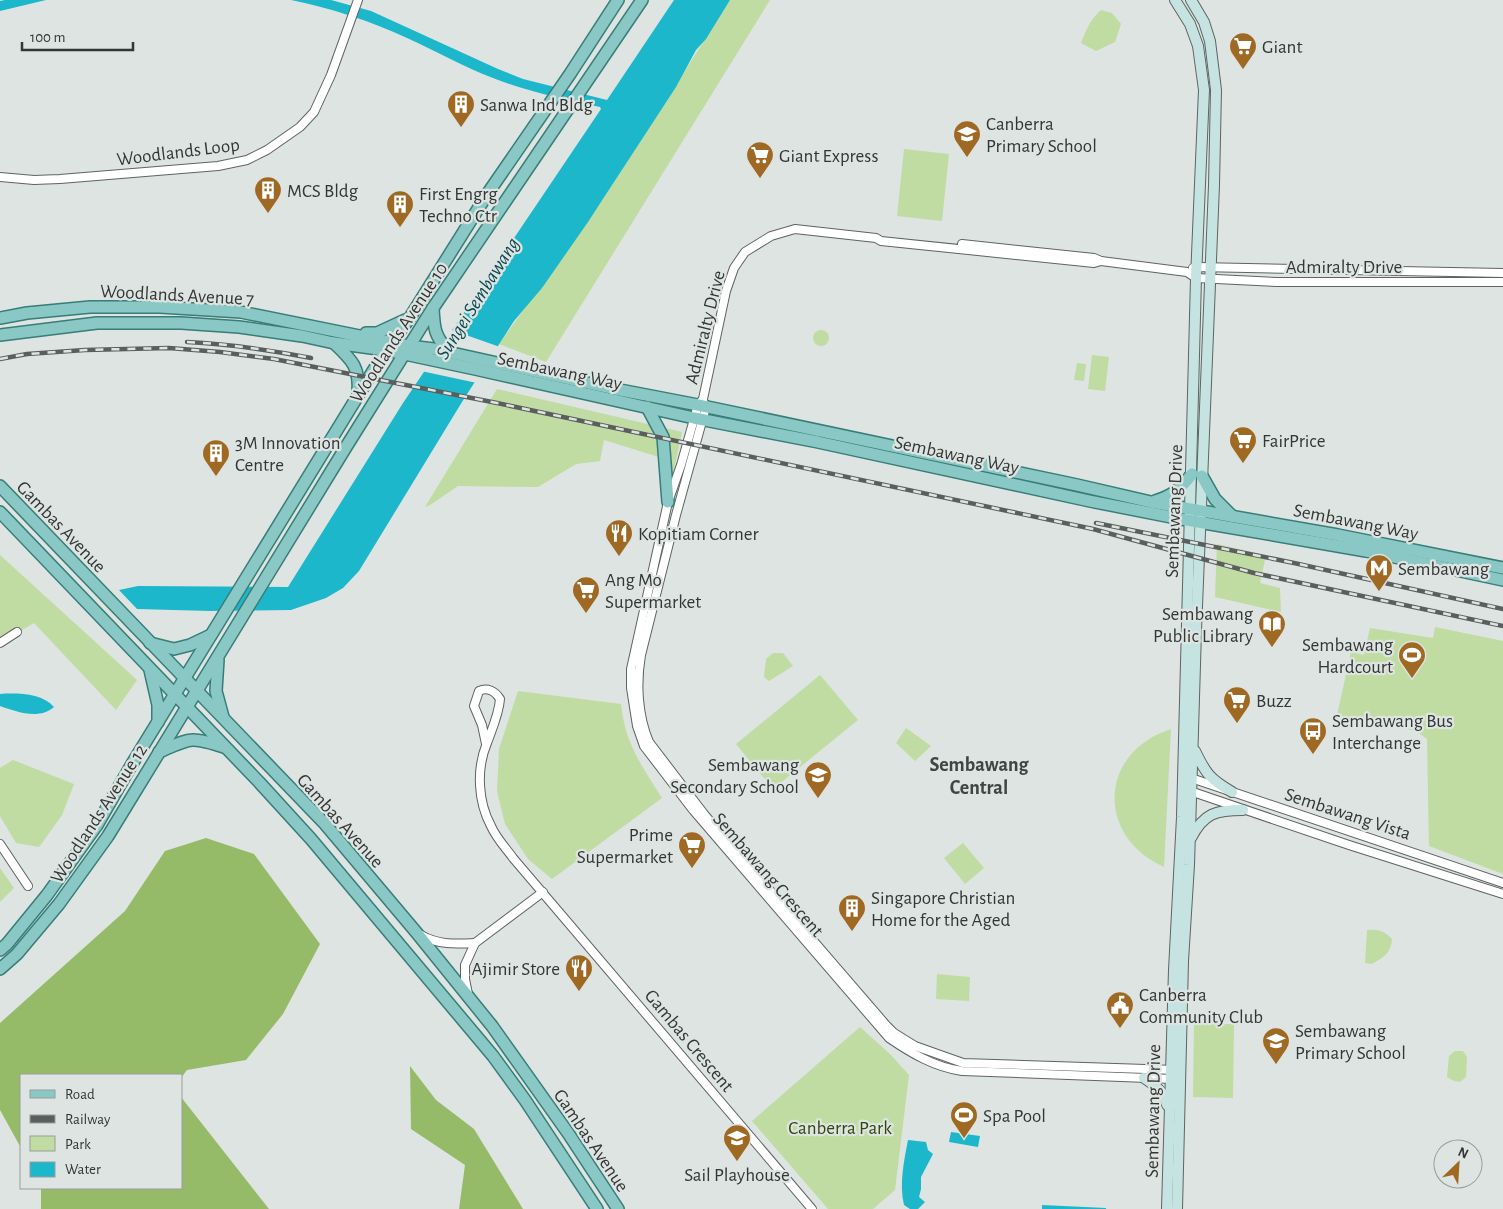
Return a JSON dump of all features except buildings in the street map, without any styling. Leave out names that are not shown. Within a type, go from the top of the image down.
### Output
[{"type":"main road","name":"Woodlands Avenue 10","points":[[184,680],[388,346],[409,319],[488,193],[570,74],[618,0]]},
{"type":"main road","name":"Woodlands Avenue 10","points":[[196,692],[432,308],[642,0]]},
{"type":"main road","name":"Sembawang Drive","points":[[1175,0],[1190,24],[1198,46],[1204,90],[1192,269],[1196,278],[1196,623],[1193,747],[1188,777]]},
{"type":"main road","name":"Sembawang Drive","points":[[1191,0],[1204,22],[1210,41],[1216,90],[1210,279],[1197,475]]},
{"type":"main road","name":"Woodlands Avenue 7","points":[[0,318],[27,313],[90,307],[160,307],[241,312],[355,334],[388,346],[407,350]]},
{"type":"main road","points":[[432,308],[434,331],[438,340],[449,352]]},
{"type":"main road","points":[[355,334],[377,333],[409,319]]},
{"type":"main road","name":"Woodlands Avenue 7","points":[[0,335],[97,323],[187,323],[240,327],[334,343],[388,346]]},
{"type":"main road","points":[[334,343],[352,361],[359,380],[358,395]]},
{"type":"main road","name":"Sembawang Way","points":[[407,350],[506,370],[702,404],[1151,502],[1320,531],[1503,568]]},
{"type":"main road","name":"Sembawang Way","points":[[432,354],[449,352],[506,370],[647,407],[1090,501],[1196,522],[1366,551],[1503,580]]},
{"type":"main road","points":[[647,407],[663,437],[668,502]]},
{"type":"main road","points":[[1151,502],[1169,497],[1197,475],[1215,499],[1233,517]]},
{"type":"main road","points":[[1077,485],[1089,492],[1092,498],[1090,501]]},
{"type":"main road","name":"Gambas Avenue","points":[[0,486],[184,680],[325,824],[468,996],[568,1133],[618,1209]]},
{"type":"main road","name":"Gambas Avenue","points":[[0,512],[311,839],[492,1056],[525,1100],[596,1209]]},
{"type":"main road","name":"Sembawang Drive","points":[[1167,1209],[1170,1113],[1175,1075],[1190,839],[1188,777],[1196,522]]},
{"type":"main road","points":[[150,643],[174,649],[190,645],[211,635]]},
{"type":"main road","points":[[219,655],[216,691],[225,722]]},
{"type":"main road","points":[[149,668],[158,704],[158,722]]},
{"type":"main road","name":"Woodlands Avenue 12","points":[[0,950],[47,895],[98,824],[184,680]]},
{"type":"main road","name":"Woodlands Avenue 12","points":[[0,969],[17,954],[59,904],[108,836],[196,692]]},
{"type":"main road","points":[[158,752],[185,740],[198,739],[226,748]]},
{"type":"main road","points":[[1193,747],[1204,771],[1215,782],[1232,792]]},
{"type":"main road","name":"Sembawang Drive","points":[[1176,1209],[1175,1075],[1188,790]]},
{"type":"main road","points":[[1190,839],[1197,826],[1205,818],[1216,812],[1243,810]]},
{"type":"main road","points":[[492,1056],[505,1060],[508,1058],[507,1048]]},
{"type":"main road","points":[[1144,1078],[1161,1091],[1170,1113]]},
{"type":"main road","points":[[525,1100],[524,1091],[526,1088],[530,1087],[538,1091]]},
{"type":"street","name":"Woodlands Loop","points":[[0,177],[60,180],[218,166],[247,160],[285,138],[300,127],[314,112],[332,75],[357,3]]},
{"type":"street","name":"Admiralty Drive","points":[[702,404],[726,291],[734,268],[745,252],[760,241],[795,229],[876,238],[881,236],[1094,258],[1100,261],[1192,269],[1210,267],[1503,273]]},
{"type":"street","name":"Admiralty Drive","points":[[1196,278],[1277,282],[1503,282]]},
{"type":"street","name":"Sembawang Crescent","points":[[702,404],[668,502],[631,672],[631,688],[637,726],[644,746],[693,810],[889,1038],[908,1052],[939,1066],[962,1071],[1144,1078],[1175,1075]]},
{"type":"street","name":"Sembawang Crescent","points":[[698,418],[641,656],[638,692],[645,733],[649,742],[704,814],[756,875],[886,1025],[906,1041],[924,1051],[963,1063],[1175,1075]]},
{"type":"street","points":[[0,643],[17,632]]},
{"type":"street","name":"Gambas Crescent","points":[[486,744],[482,725],[474,706],[479,691],[485,689],[494,692],[500,699],[492,733],[486,744],[480,783],[482,804],[491,827],[543,892],[812,1209]]},
{"type":"street","name":"Sembawang Vista","points":[[1188,777],[1503,883]]},
{"type":"street","name":"Sembawang Vista","points":[[1188,790],[1349,846],[1503,894]]},
{"type":"street","points":[[0,844],[28,886]]},
{"type":"street","points":[[468,996],[465,965],[475,943],[543,892]]},
{"type":"street","points":[[416,932],[428,939],[448,944],[475,943]]},
{"type":"green space","points":[[730,0],[770,0],[546,362],[499,344],[602,201]]},
{"type":"green space","points":[[1101,10],[1112,13],[1121,24],[1115,42],[1096,51],[1081,43],[1089,25]]},
{"type":"green space","points":[[904,149],[949,154],[942,221],[897,216]]},
{"type":"green space","points":[[821,330],[829,338],[821,346],[813,338]]},
{"type":"green space","points":[[1092,355],[1109,357],[1105,391],[1088,389]]},
{"type":"green space","points":[[1077,363],[1086,364],[1084,381],[1074,380]]},
{"type":"green space","points":[[497,389],[682,432],[671,483],[662,458],[604,440],[600,461],[576,464],[538,487],[458,486],[425,507]]},
{"type":"green space","points":[[1217,544],[1266,555],[1260,583],[1280,588],[1281,612],[1215,597]]},
{"type":"green space","points":[[0,555],[137,680],[116,710],[34,623],[0,643]]},
{"type":"green space","points":[[1435,627],[1503,641],[1503,874],[1429,846],[1427,739],[1416,731],[1337,715],[1351,652],[1364,655],[1370,628],[1433,638]]},
{"type":"green space","points":[[773,653],[783,653],[793,666],[769,681],[764,677],[766,659]]},
{"type":"green space","points":[[820,675],[858,720],[773,789],[736,744]]},
{"type":"green space","points":[[518,691],[621,704],[630,742],[662,798],[552,879],[528,859],[505,824],[497,791],[499,749]]},
{"type":"green space","points":[[906,728],[931,746],[915,761],[896,743]]},
{"type":"green space","points":[[1171,729],[1164,867],[1142,853],[1126,836],[1117,816],[1115,795],[1119,775],[1130,756],[1147,740]]},
{"type":"green space","points":[[13,760],[74,784],[62,815],[39,847],[16,843],[0,816],[0,768]]},
{"type":"green space","points":[[206,838],[254,854],[320,944],[283,1014],[246,1060],[187,1070],[182,1077],[182,1074],[20,1074],[20,1146],[0,1110],[0,1023],[125,911],[165,851]]},
{"type":"green space","points":[[963,843],[984,868],[965,884],[944,858]]},
{"type":"green space","points":[[0,868],[14,888],[0,902]]},
{"type":"green space","points":[[1367,930],[1381,931],[1392,939],[1386,954],[1372,964],[1365,963]]},
{"type":"green space","points":[[937,974],[970,977],[969,1001],[936,999]]},
{"type":"green space","points":[[1194,1024],[1234,1024],[1233,1098],[1193,1097]]},
{"type":"green space","name":"Canberra Park","points":[[860,1027],[890,1054],[909,1075],[895,1190],[873,1209],[828,1209],[752,1121]]},
{"type":"green space","points":[[1455,1051],[1463,1051],[1467,1057],[1466,1077],[1460,1082],[1447,1077],[1449,1056]]},
{"type":"green space","points":[[410,1066],[436,1100],[474,1129],[523,1209],[459,1209],[465,1165],[411,1129]]},
{"type":"green space","points":[[182,1098],[269,1209],[41,1209],[41,1189],[182,1189]]},
{"type":"water","points":[[46,0],[0,11],[0,1]]},
{"type":"water","name":"Sungei Sembawang","points":[[291,0],[331,0],[371,11],[523,79],[607,100],[674,0],[730,0],[706,39],[696,50],[676,87],[588,222],[542,288],[514,321],[462,402],[359,571],[343,588],[326,598],[291,610],[210,611],[137,609],[119,590],[138,586],[288,587],[403,403],[601,109],[600,107],[546,95],[506,83],[471,69],[379,26],[336,11]]},
{"type":"water","points":[[0,694],[36,696],[49,702],[54,707],[42,713],[28,714],[0,706]]},
{"type":"water","name":"Spa Pool","points":[[951,1132],[980,1136],[978,1147],[949,1142]]},
{"type":"water","points":[[908,1140],[926,1142],[928,1150],[933,1154],[921,1177],[919,1197],[925,1202],[918,1209],[910,1209],[904,1205],[902,1189],[903,1172]]},
{"type":"water","points":[[1042,1205],[1106,1208],[1106,1209],[1042,1209]]},
{"type":"pier","points":[[449,329],[500,347],[477,383],[421,371]]},
{"type":"railway","points":[[187,342],[218,344],[311,358]]},
{"type":"railway","points":[[0,359],[27,354],[85,350],[169,348],[274,359],[497,403],[1093,529],[1254,573],[1503,626]]},
{"type":"railway","points":[[1096,523],[1294,563],[1503,609]]},
{"type":"place","name":"Giant","points":[[1243,70]]},
{"type":"place","name":"Sanwa Ind Bldg","points":[[461,128]]},
{"type":"place","name":"Canberra Primary School","points":[[967,158]]},
{"type":"place","name":"Giant Express","points":[[760,179]]},
{"type":"place","name":"MCS Bldg","points":[[268,214]]},
{"type":"place","name":"First Engrg Techno Ctr","points":[[400,228]]},
{"type":"place","name":"FairPrice","points":[[1243,464]]},
{"type":"place","name":"3M Innovation Centre","points":[[216,477]]},
{"type":"place","name":"Kopitiam Corner","points":[[619,557]]},
{"type":"place","name":"Sembawang","points":[[1379,592]]},
{"type":"place","name":"Ang Mo Supermarket","points":[[586,614]]},
{"type":"place","name":"Sembawang Public Library","points":[[1272,648]]},
{"type":"place","name":"Sembawang Hardcourt","points":[[1412,679]]},
{"type":"place","name":"Buzz","points":[[1237,724]]},
{"type":"place","name":"Sembawang Bus Interchange","points":[[1313,755]]},
{"type":"place","name":"Sembawang Secondary School","points":[[818,799]]},
{"type":"place","name":"Prime Supermarket","points":[[692,869]]},
{"type":"place","name":"Singapore Christian Home for the Aged","points":[[852,932]]},
{"type":"place","name":"Ajimir Store","points":[[579,992]]},
{"type":"place","name":"Canberra Community Club","points":[[1120,1029]]},
{"type":"place","name":"Sembawang Primary School","points":[[1276,1065]]},
{"type":"place","name":"Spa Pool","points":[[964,1139]]},
{"type":"place","name":"Sail Playhouse","points":[[737,1162]]},
{"type":"district","name":"Sembawang Central","points":[[979,776]]}]
